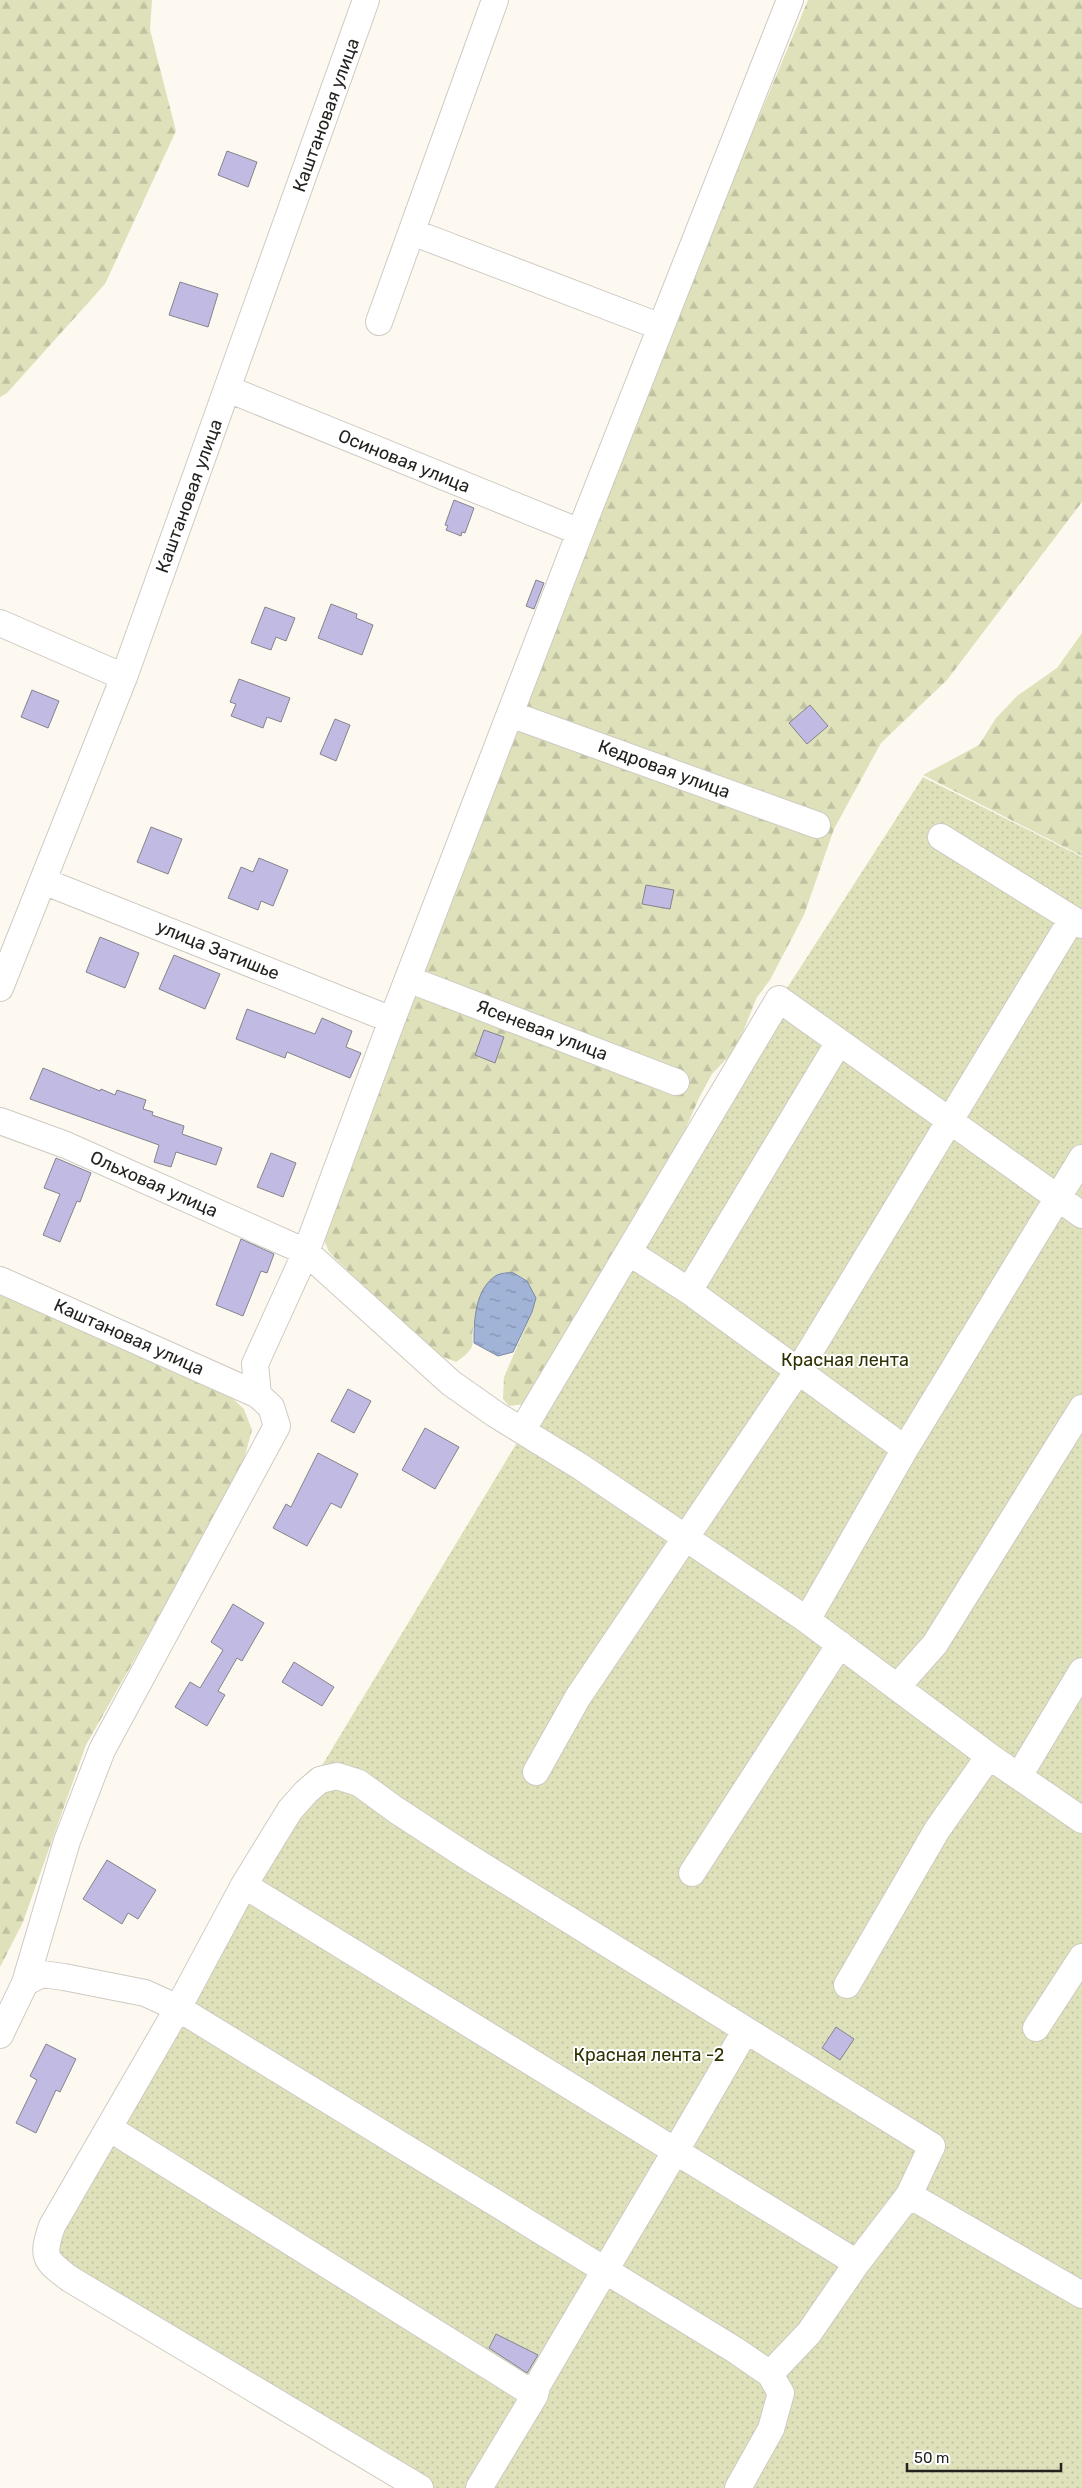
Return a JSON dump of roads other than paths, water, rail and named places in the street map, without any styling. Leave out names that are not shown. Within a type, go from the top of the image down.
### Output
[{"type":"street","name":"Каштановая улица","points":[[0,988],[8,947],[43,881],[124,677],[366,0]]},
{"type":"street","points":[[379,322],[495,0]]},
{"type":"street","points":[[0,2035],[25,1983],[67,1841],[102,1750],[277,1426],[271,1407],[258,1395],[254,1364],[306,1252],[392,1020],[580,532],[790,0]]},
{"type":"street","points":[[412,232],[661,327]]},
{"type":"street","name":"Осиновая улица","points":[[228,389],[580,532]]},
{"type":"street","points":[[0,623],[124,677]]},
{"type":"street","name":"Кедровая улица","points":[[510,714],[817,825]]},
{"type":"street","points":[[536,1772],[578,1696],[798,1371],[949,1119],[1077,922],[941,837]]},
{"type":"street","name":"улица Затишье","points":[[43,881],[392,1020]]},
{"type":"street","name":"Ясеневая улица","points":[[408,979],[676,1082]]},
{"type":"street","points":[[523,1429],[630,1253],[779,998],[1082,1215]]},
{"type":"street","points":[[689,1291],[839,1042]]},
{"type":"street","name":"Ольховая улица","points":[[0,1121],[66,1145],[306,1252],[450,1382],[495,1414],[523,1429],[807,1620],[990,1756],[1082,1820]]},
{"type":"street","points":[[807,1620],[904,1449],[1082,1158]]},
{"type":"street","points":[[630,1253],[689,1291],[904,1449]]},
{"type":"street","name":"Каштановая улица","points":[[0,1280],[258,1395]]},
{"type":"street","points":[[897,1687],[935,1644],[1082,1408]]},
{"type":"street","points":[[692,1873],[840,1644]]},
{"type":"street","points":[[1019,1776],[1082,1671]]},
{"type":"street","points":[[847,1985],[937,1830],[990,1756]]},
{"type":"street","points":[[420,2488],[70,2279],[50,2264],[45,2248],[52,2226],[178,2008],[244,1885],[290,1810],[320,1780],[337,1776],[359,1783],[396,1810],[465,1855],[932,2146],[909,2196],[857,2263],[809,2333],[770,2374]]},
{"type":"street","points":[[244,1885],[857,2263]]},
{"type":"street","points":[[1036,2028],[1082,1957]]},
{"type":"street","points":[[25,1983],[42,1974],[64,1977],[145,1993],[178,2008],[735,2350],[770,2374],[781,2393],[771,2429],[738,2488]]},
{"type":"street","points":[[479,2488],[535,2395],[537,2386],[604,2270],[676,2152],[745,2031]]},
{"type":"street","points":[[109,2128],[535,2395]]},
{"type":"street","points":[[909,2196],[1082,2295]]},
{"type":"water","points":[[512,1272],[527,1281],[536,1298],[532,1312],[513,1352],[498,1356],[474,1343],[475,1315],[480,1296],[490,1281],[499,1274]]},
{"type":"park label","name":"Красная лента","points":[[845,1360]]},
{"type":"park label","name":"Красная лента -2","points":[[649,2055]]}]
